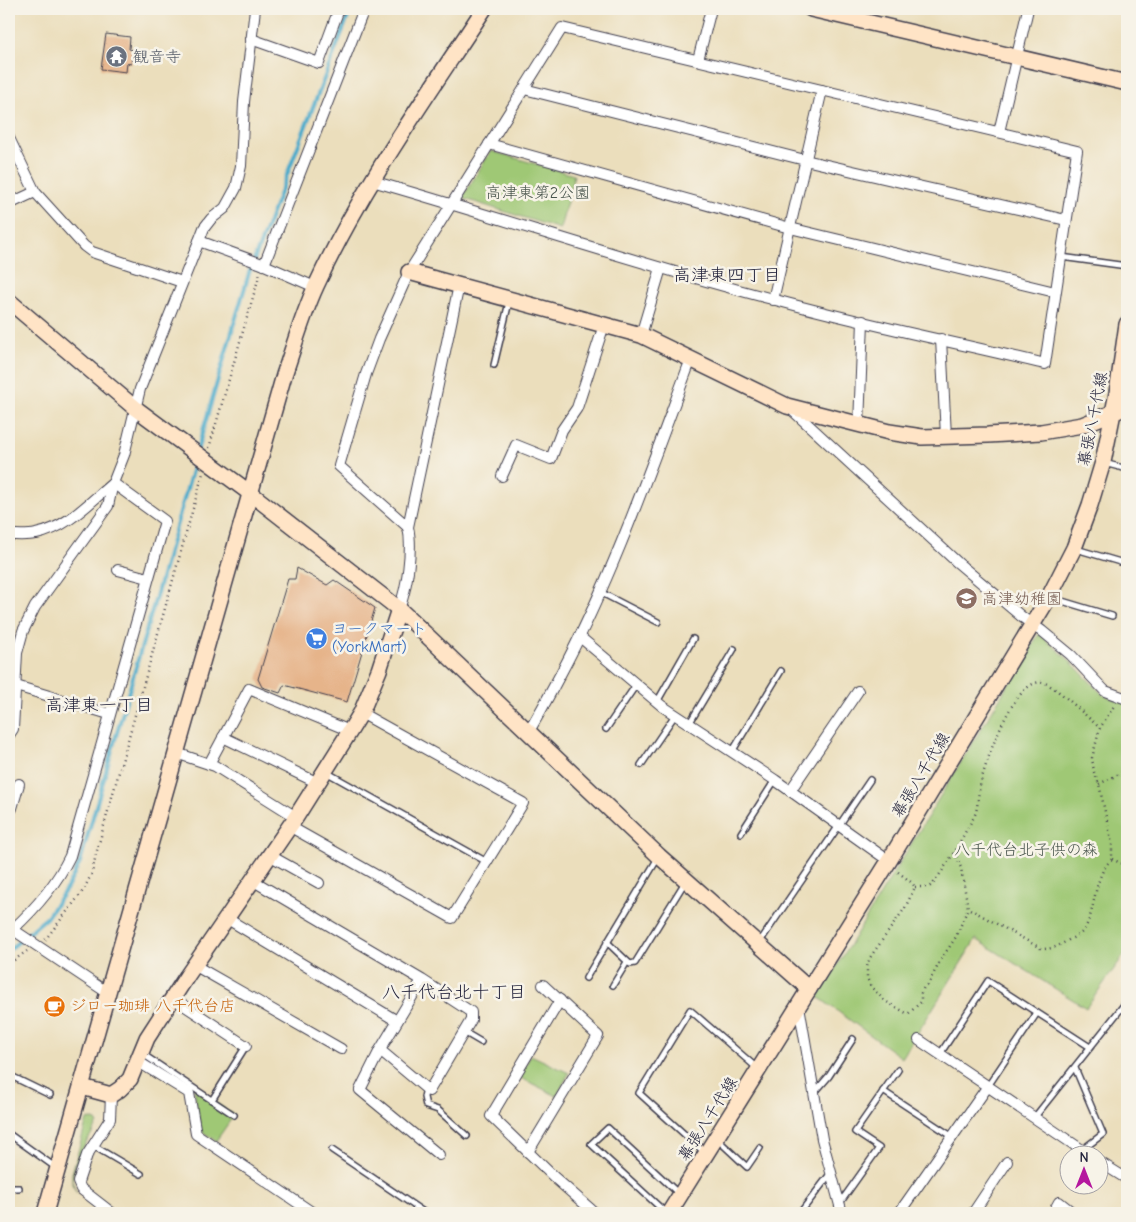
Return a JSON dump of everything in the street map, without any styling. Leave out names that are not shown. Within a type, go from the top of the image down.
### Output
[{"type":"street","points":[[9,735],[13,729],[17,653],[23,631],[35,607],[108,506],[113,483],[124,455],[140,390],[182,282],[204,228],[225,208],[236,188],[242,166],[244,102],[255,9]]},
{"type":"street","points":[[251,39],[319,63],[339,9]]},
{"type":"street","points":[[262,264],[364,9]]},
{"type":"street","points":[[45,1213],[284,375],[315,287],[372,181],[484,9]]},
{"type":"street","points":[[698,60],[710,9]]},
{"type":"street","points":[[811,9],[1127,84]]},
{"type":"street","points":[[999,132],[1028,9]]},
{"type":"street","points":[[372,181],[450,204],[661,268],[773,300],[1045,364],[1077,151],[562,28],[450,204],[409,272],[379,339],[366,374],[339,466],[408,527]]},
{"type":"street","points":[[524,90],[805,160],[1066,220]]},
{"type":"street","points":[[773,300],[822,90]]},
{"type":"street","points":[[9,138],[35,192],[84,246],[92,252],[182,282]]},
{"type":"street","points":[[489,144],[790,228],[1055,292]]},
{"type":"street","points":[[9,204],[35,192]]},
{"type":"street","points":[[199,241],[262,264],[315,287]]},
{"type":"street","points":[[640,335],[661,268]]},
{"type":"street","points":[[409,272],[640,335],[787,406],[889,432],[922,437],[1041,432],[1082,425],[1127,407]]},
{"type":"street","points":[[82,1087],[111,1095],[130,1079],[142,1059],[147,1038],[194,965],[322,777],[361,713],[379,670],[391,628],[405,592],[410,537],[408,527],[459,285]]},
{"type":"street","points":[[9,301],[136,408],[250,493],[399,609],[659,856],[757,945],[809,989]]},
{"type":"street","points":[[859,425],[863,321]]},
{"type":"street","name":"幕張八千代線","points":[[668,1213],[707,1154],[809,989],[892,865],[1049,597],[1074,548],[1103,462],[1113,414],[1127,324]]},
{"type":"street","points":[[502,476],[516,446],[551,459],[562,430],[577,408],[604,325]]},
{"type":"street","points":[[941,339],[946,436]]},
{"type":"street","points":[[529,731],[580,637],[600,592],[627,528],[691,359]]},
{"type":"street","points":[[787,406],[958,563],[1071,656],[1105,691],[1124,698]]},
{"type":"street","points":[[9,535],[35,535],[72,518],[113,483]]},
{"type":"street","points":[[108,993],[13,930],[40,903],[61,873],[70,856],[164,521],[113,483]]},
{"type":"street","points":[[118,570],[148,578]]},
{"type":"street","points":[[580,637],[657,702],[775,780],[892,865]]},
{"type":"street","points":[[16,686],[109,714]]},
{"type":"street","points":[[209,764],[249,689],[350,731]]},
{"type":"street","points":[[790,791],[858,691]]},
{"type":"street","points":[[176,753],[215,766],[292,821],[452,918],[523,803],[361,713]]},
{"type":"street","points":[[223,737],[322,777]]},
{"type":"street","points":[[9,808],[12,808],[19,784]]},
{"type":"street","points":[[269,855],[319,883]]},
{"type":"street","points":[[252,880],[422,980],[471,1012],[471,1020],[429,1091],[380,1050]]},
{"type":"street","points":[[226,918],[397,1021]]},
{"type":"street","points":[[194,965],[341,1049]]},
{"type":"street","points":[[422,980],[380,1050],[360,1090],[440,1155]]},
{"type":"street","points":[[528,1152],[598,1036],[543,985]]},
{"type":"street","points":[[173,998],[246,1046]]},
{"type":"street","points":[[560,1000],[491,1116],[595,1213]]},
{"type":"street","points":[[799,1006],[822,1139],[841,1208]]},
{"type":"street","points":[[919,1040],[1073,1144]]},
{"type":"street","points":[[142,1059],[189,1093],[196,1134],[313,1213]]},
{"type":"street","points":[[898,1213],[988,1086]]},
{"type":"street","points":[[111,1095],[110,1119],[92,1145],[78,1182],[81,1189],[112,1213]]},
{"type":"street","points":[[973,1213],[1007,1162]]},
{"type":"street","points":[[1108,1167],[1127,1179]]},
{"type":"street","points":[[1053,1213],[1060,1202],[1073,1213]]},
{"type":"lane","points":[[1060,257],[1127,266]]},
{"type":"lane","points":[[494,365],[510,298]]},
{"type":"lane","points":[[1103,462],[1127,469]]},
{"type":"lane","points":[[1074,548],[1127,564]]},
{"type":"lane","points":[[600,592],[658,622]]},
{"type":"lane","points":[[1049,597],[1112,616]]},
{"type":"lane","points":[[657,702],[693,639]]},
{"type":"lane","points":[[689,724],[734,650]]},
{"type":"lane","points":[[732,752],[780,672]]},
{"type":"lane","points":[[606,729],[636,685]]},
{"type":"lane","points":[[641,765],[675,715]]},
{"type":"lane","points":[[322,777],[487,862]]},
{"type":"lane","points":[[741,833],[775,780]]},
{"type":"lane","points":[[757,945],[870,780]]},
{"type":"lane","points":[[586,978],[659,856]]},
{"type":"lane","points":[[607,942],[627,962],[630,964],[635,963],[686,881]]},
{"type":"lane","points":[[613,985],[627,962]]},
{"type":"lane","points":[[940,1054],[988,981],[1090,1047]]},
{"type":"lane","points":[[1034,1118],[1127,1002]]},
{"type":"lane","points":[[707,1154],[639,1092],[690,1010],[759,1070]]},
{"type":"lane","points":[[988,1086],[1037,1013]]},
{"type":"lane","points":[[464,1031],[481,1042]]},
{"type":"lane","points":[[815,1092],[829,1076],[852,1040]]},
{"type":"lane","points":[[212,1100],[246,1046]]},
{"type":"lane","points":[[142,1059],[234,1115]]},
{"type":"lane","points":[[1075,1068],[1103,1134],[1093,1144]]},
{"type":"lane","points":[[841,1208],[879,1148],[855,1132],[898,1070]]},
{"type":"lane","points":[[9,1075],[50,1095]]},
{"type":"lane","points":[[426,1088],[424,1097],[426,1106],[438,1110],[467,1136]]},
{"type":"lane","points":[[883,1091],[953,1137]]},
{"type":"lane","points":[[668,1213],[592,1144],[608,1128],[680,1196]]},
{"type":"lane","points":[[9,1134],[58,1170]]},
{"type":"lane","points":[[716,1138],[747,1166],[760,1148]]},
{"type":"lane","points":[[92,1145],[141,1174]]},
{"type":"lane","points":[[332,1150],[425,1213]]},
{"type":"lane","points":[[800,1213],[831,1172]]},
{"type":"lane","points":[[9,1188],[20,1188]]},
{"type":"path","points":[[10,963],[35,945],[58,924],[83,891],[92,873],[205,460],[262,264]]},
{"type":"path","points":[[915,888],[929,888],[955,852],[976,813],[980,786],[991,750],[1014,702],[1027,688],[1036,683],[1046,683],[1100,728]]},
{"type":"path","points":[[968,908],[1042,949],[1052,949],[1080,934],[1085,928],[1099,880],[1104,868],[1112,859],[1112,844],[1092,758],[1100,728],[1124,698]]},
{"type":"path","points":[[1099,784],[1127,770]]},
{"type":"path","points":[[915,888],[905,908],[869,959],[867,967],[867,978],[871,987],[885,1001],[908,1014],[921,1002],[924,987],[928,984],[942,958],[956,938],[968,908],[961,868],[955,852]]},
{"type":"path","points":[[1112,859],[1127,866]]},
{"type":"path","points":[[892,865],[915,888]]},
{"type":"green space","name":"高津東第2公園","points":[[491,151],[574,175],[560,229],[462,198]]},
{"type":"green space","name":"八千代台北子供の森","points":[[1039,634],[1067,658],[1103,695],[1127,704],[1127,951],[1086,1008],[976,939],[902,1058],[818,997]]},
{"type":"green space","points":[[531,1055],[569,1073],[557,1096],[519,1077]]},
{"type":"green space","points":[[194,1088],[234,1115],[216,1141],[200,1130]]},
{"type":"green space","points":[[90,1119],[98,1124],[76,1164],[73,1181],[77,1193],[72,1184],[72,1173],[87,1120]]},
{"type":"building","name":"観音寺","points":[[106,34],[130,37],[129,49],[133,50],[131,64],[127,63],[126,72],[101,69]]},
{"type":"building","points":[[297,568],[327,585],[334,580],[375,608],[347,702],[284,685],[280,693],[262,687],[258,679],[288,579],[295,579]]},
{"type":"waterway","points":[[197,451],[249,273],[351,9]]},
{"type":"waterway","points":[[9,950],[46,918],[67,888],[80,862],[196,457]]},
{"type":"place","name":"観音寺","points":[[117,57]]},
{"type":"place","name":"高津幼稚園","points":[[966,599]]},
{"type":"place","name":"ヨークマート (YorkMart)","points":[[316,638]]},
{"type":"place","name":"ジロー珈琲 八千代台店","points":[[54,1006]]},
{"type":"district","name":"高津東四丁目","points":[[727,275]]},
{"type":"district","name":"高津東一丁目","points":[[99,705]]},
{"type":"district","name":"八千代台北十丁目","points":[[454,992]]}]
